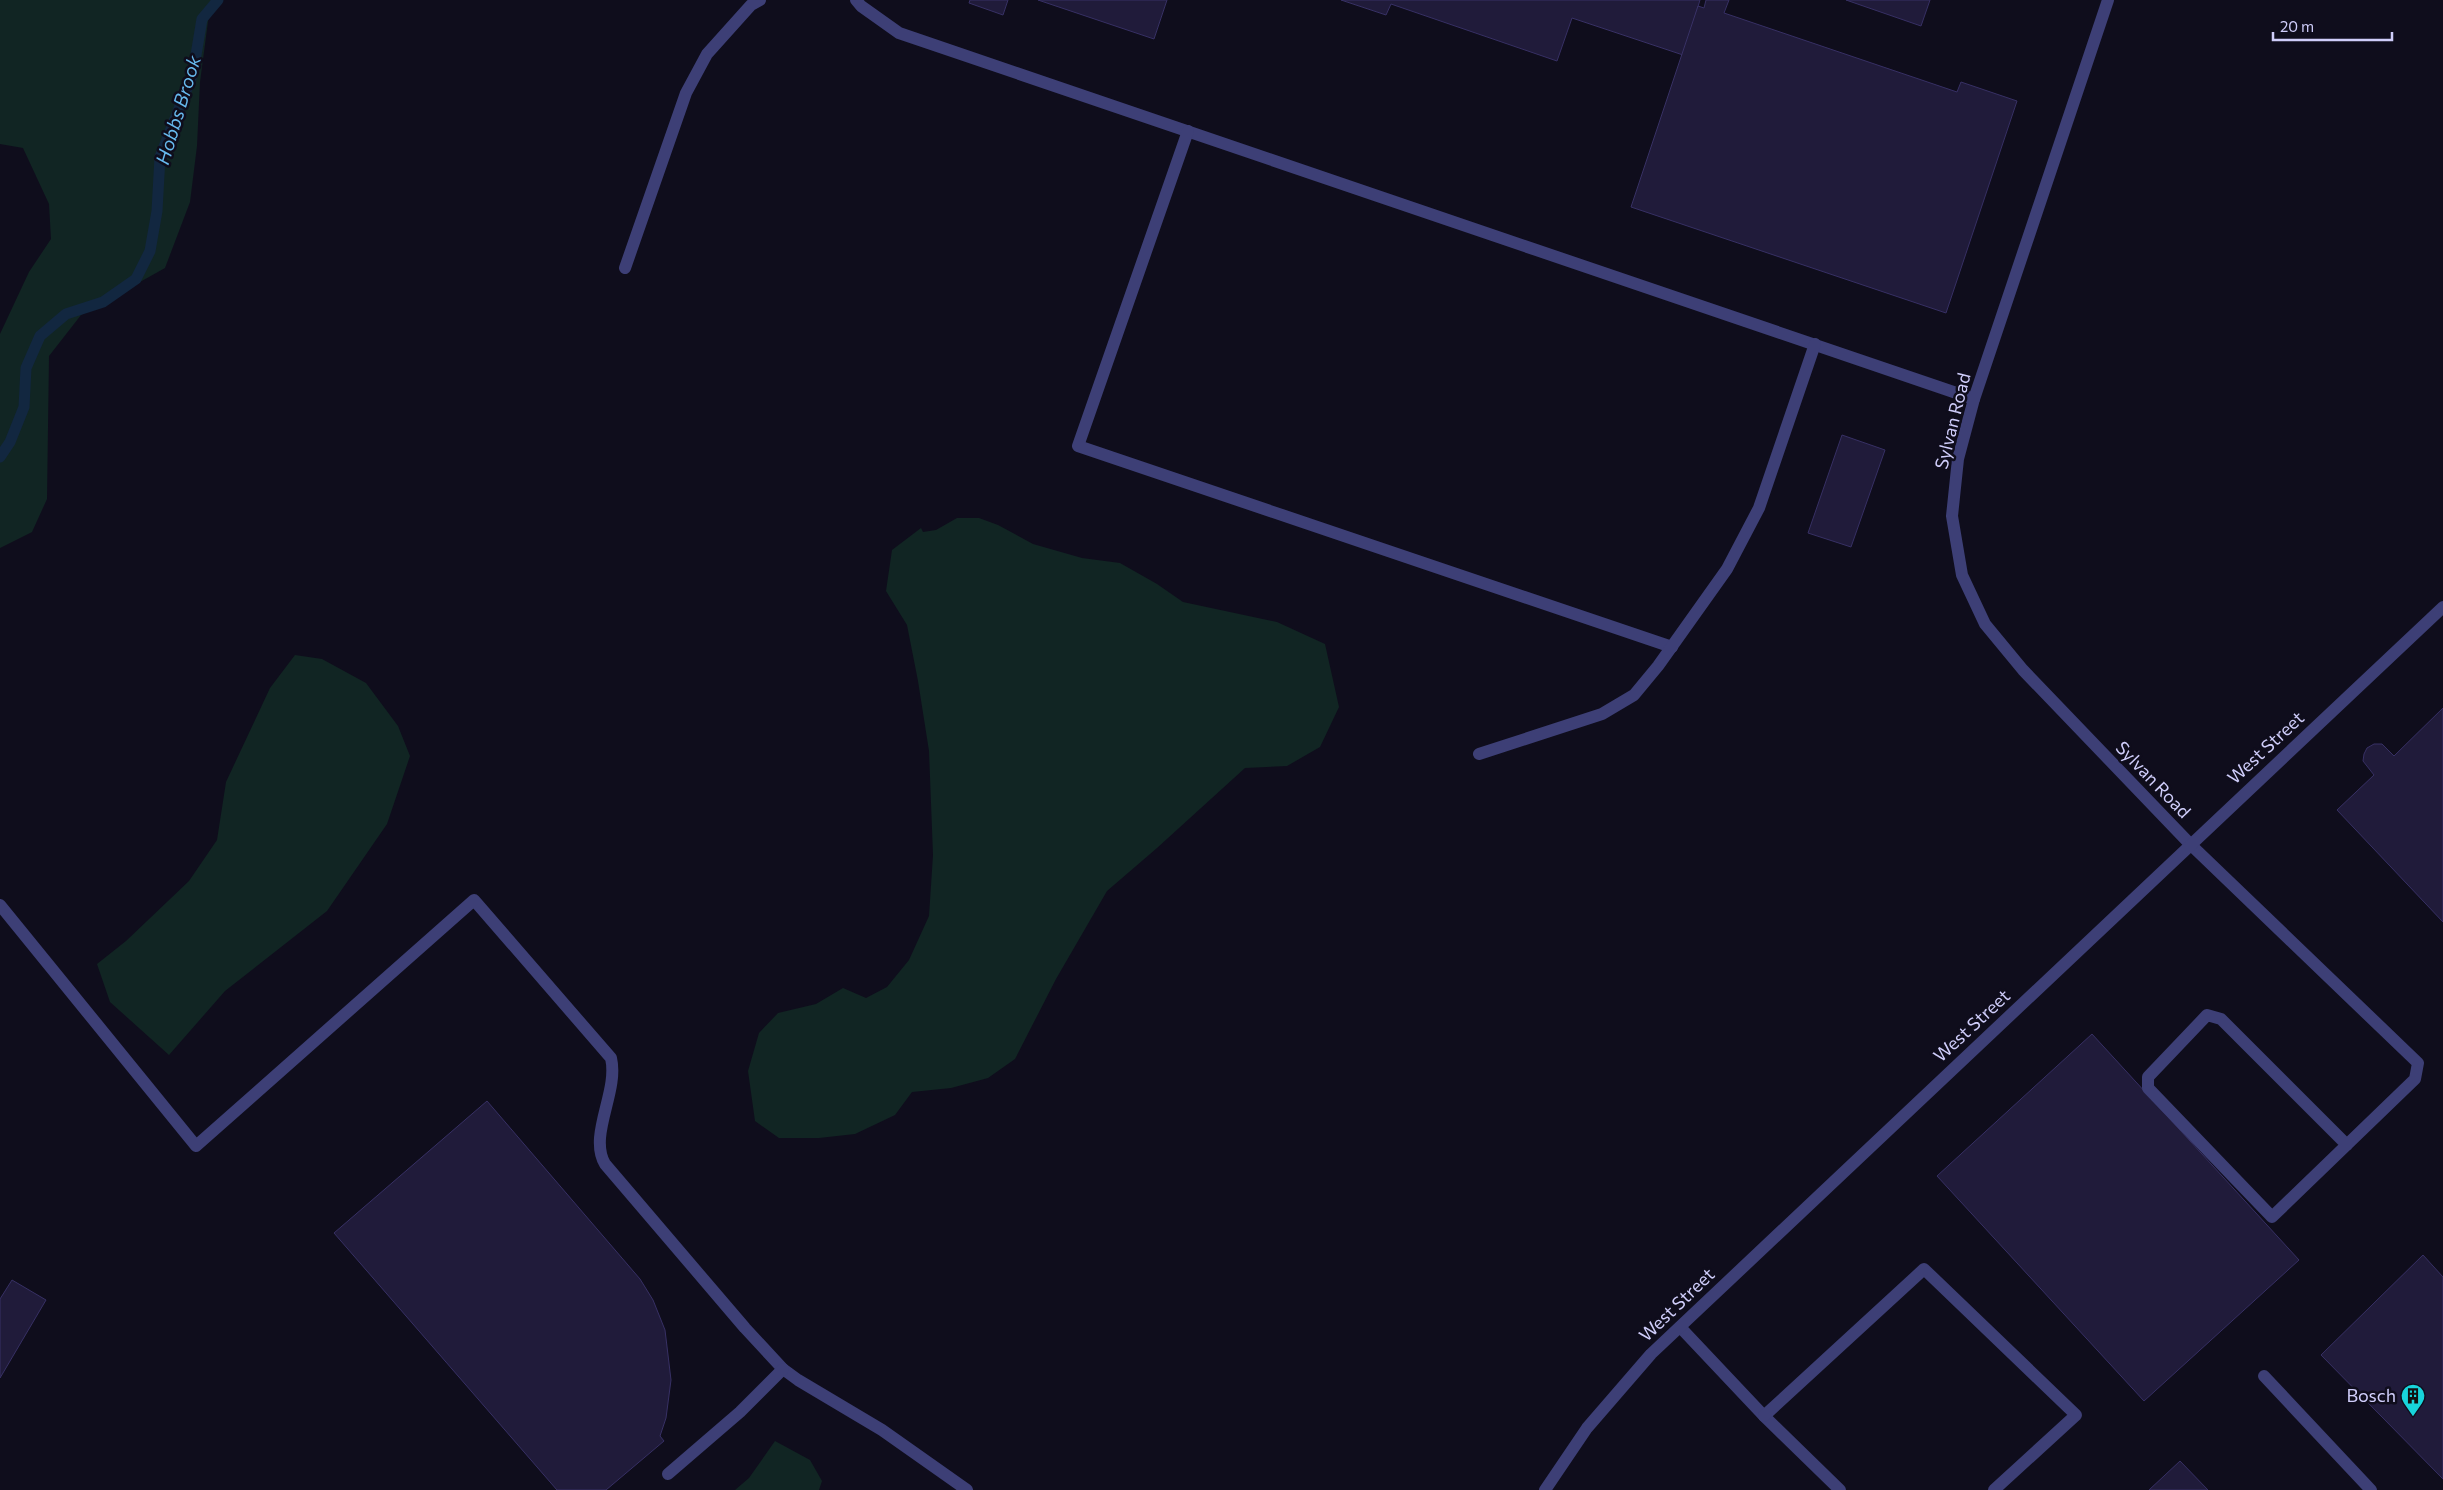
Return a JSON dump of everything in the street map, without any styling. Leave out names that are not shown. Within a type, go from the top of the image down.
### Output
[{"type":"street","points":[[625,268],[686,93],[708,54],[751,5],[760,0]]},
{"type":"street","points":[[856,0],[861,6],[899,33],[1974,399]]},
{"type":"street","name":"Sylvan Road","points":[[2108,0],[1974,399],[1958,459],[1952,516],[1962,575],[1985,624],[2023,670],[2190,844],[2418,1062],[2415,1079],[2346,1145]]},
{"type":"street","points":[[1188,132],[1078,446],[1672,647]]},
{"type":"street","points":[[1479,754],[1602,714],[1634,695],[1672,647],[1727,570],[1759,508],[1815,344]]},
{"type":"street","name":"West Street","points":[[1544,1490],[1587,1428],[1651,1354],[2443,606]]},
{"type":"street","points":[[0,905],[196,1146],[474,900],[611,1058],[613,1079],[599,1149],[605,1164],[745,1328],[784,1369],[798,1380],[882,1430],[966,1490]]},
{"type":"street","points":[[2208,1015],[2221,1019],[2346,1145],[2272,1217],[2148,1088],[2148,1077],[2208,1015]]},
{"type":"street","points":[[1764,1416],[1924,1269],[2076,1415],[1994,1490]]},
{"type":"street","points":[[1680,1326],[1764,1416],[1840,1490]]},
{"type":"street","points":[[668,1474],[740,1412],[784,1369]]},
{"type":"street","points":[[2264,1376],[2371,1490]]},
{"type":"green space","points":[[0,0],[217,0],[209,14],[200,82],[197,146],[190,202],[165,268],[81,315],[49,356],[47,499],[32,532],[0,548],[0,334],[29,272],[51,239],[49,204],[23,148],[0,144]]},
{"type":"green space","points":[[957,518],[979,518],[998,525],[1033,544],[1082,558],[1120,563],[1157,584],[1183,602],[1277,622],[1325,644],[1339,707],[1320,747],[1287,766],[1245,768],[1107,891],[1056,979],[1015,1059],[988,1078],[951,1088],[912,1092],[895,1115],[855,1134],[819,1138],[779,1138],[755,1121],[748,1071],[759,1033],[778,1013],[816,1004],[843,988],[866,998],[887,987],[909,960],[929,916],[933,855],[929,751],[907,625],[886,591],[892,550],[921,528],[923,532],[936,530]]},
{"type":"green space","points":[[295,655],[322,659],[366,683],[398,726],[410,756],[387,824],[327,911],[225,991],[169,1055],[110,1002],[97,964],[126,941],[189,881],[217,840],[226,782],[270,688]]},
{"type":"green space","points":[[775,1441],[810,1460],[822,1481],[819,1490],[735,1490],[749,1478]]},
{"type":"building","points":[[970,0],[1008,0],[1003,15],[969,3]]},
{"type":"building","points":[[1038,0],[1167,0],[1154,39]]},
{"type":"building","points":[[1341,0],[1700,0],[1683,55],[1572,18],[1557,61],[1391,4],[1386,15]]},
{"type":"building","points":[[1706,0],[1729,0],[1724,13],[1957,92],[1961,82],[2017,101],[1946,313],[1631,207],[1698,6],[1704,8]]},
{"type":"building","points":[[1846,0],[1930,0],[1921,26]]},
{"type":"building","points":[[1842,435],[1885,450],[1851,547],[1808,533]]},
{"type":"building","points":[[2443,708],[2443,922],[2337,810],[2374,775],[2363,761],[2367,748],[2374,744],[2382,744],[2394,756]]},
{"type":"building","points":[[2092,1034],[2299,1260],[2144,1401],[1937,1176]]},
{"type":"building","points":[[487,1101],[640,1279],[653,1300],[665,1330],[671,1380],[666,1418],[660,1436],[664,1441],[606,1490],[557,1490],[334,1233]]},
{"type":"building","name":"Bosch","points":[[2423,1255],[2443,1277],[2443,1479],[2321,1355]]},
{"type":"building","points":[[12,1280],[46,1300],[0,1378],[0,1299]]},
{"type":"building","points":[[2180,1461],[2208,1490],[2149,1490]]},
{"type":"waterway","name":"Hobbs Brook","points":[[0,457],[10,442],[24,407],[26,368],[40,336],[66,314],[103,302],[136,279],[150,251],[157,211],[160,157],[193,73],[202,19],[218,0]]},
{"type":"place","name":"Bosch","points":[[2413,1417]]}]
